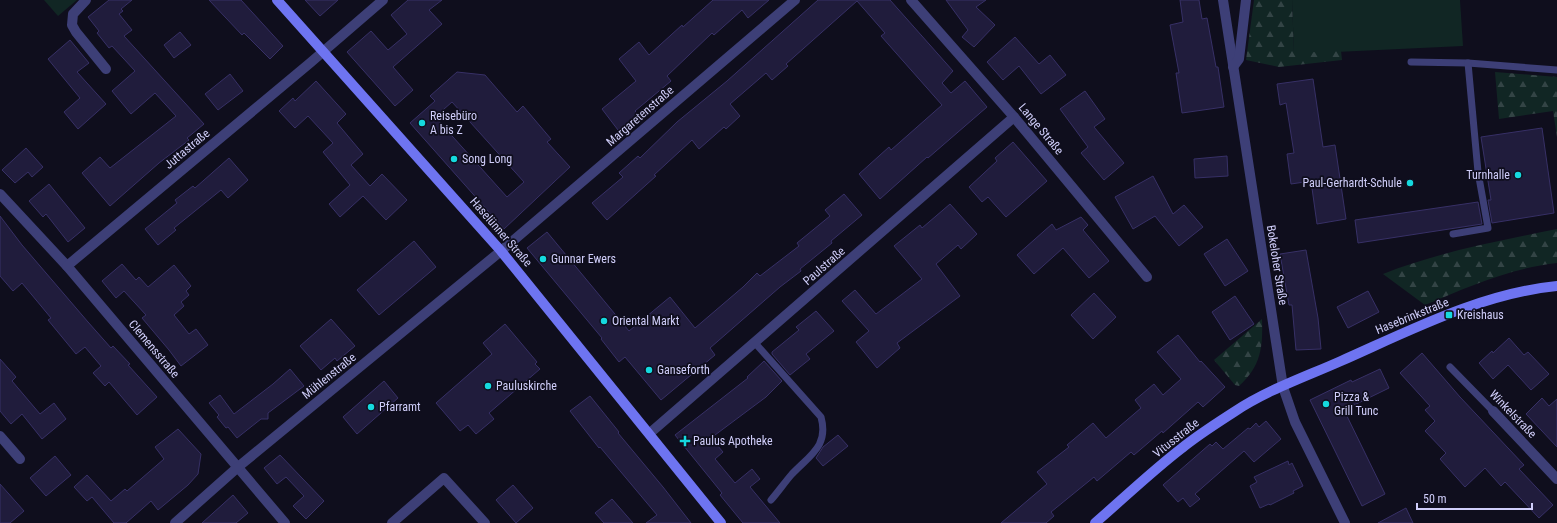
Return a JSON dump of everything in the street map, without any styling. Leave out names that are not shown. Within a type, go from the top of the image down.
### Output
[{"type":"street","points":[[86,0],[73,14],[72,25],[106,69]]},
{"type":"street","name":"Haselünner Straße","points":[[277,0],[501,251],[721,523]]},
{"type":"street","name":"Juttastraße","points":[[66,266],[323,52],[383,0]]},
{"type":"street","name":"Margaretenstraße","points":[[501,251],[795,0]]},
{"type":"street","name":"Lange Straße","points":[[911,0],[1014,117],[1147,277]]},
{"type":"street","name":"Bokeloher Straße","points":[[1222,0],[1283,387],[1295,422],[1345,523]]},
{"type":"street","points":[[1232,67],[1239,59],[1246,0]]},
{"type":"street","name":"Paulstraße","points":[[650,434],[1014,117]]},
{"type":"street","name":"Clemensstraße","points":[[1,197],[66,266],[285,523]]},
{"type":"street","name":"Mühlenstraße","points":[[175,523],[238,467],[501,251]]},
{"type":"street","name":"Hasebrinkstraße","points":[[1283,387],[1414,328],[1449,314],[1499,297],[1557,286]]},
{"type":"street","name":"Vitusstraße","points":[[1095,523],[1182,448],[1236,411],[1283,387]]},
{"type":"street","name":"Winkelstraße","points":[[1493,411],[1557,479]]},
{"type":"street","points":[[0,436],[20,459]]},
{"type":"street","points":[[392,523],[444,478],[485,523]]},
{"type":"street","name":"Haselünner Straße","points":[[693,490],[713,523]]},
{"type":"lane","points":[[1411,62],[1468,63],[1557,70]]},
{"type":"lane","points":[[1452,234],[1488,228],[1478,172],[1468,63]]},
{"type":"lane","points":[[755,343],[821,417],[824,427],[819,446],[770,500]]},
{"type":"lane","name":"Winkelstraße","points":[[1450,367],[1493,411]]},
{"type":"green space","points":[[44,0],[77,0],[58,16]]},
{"type":"green space","points":[[1254,0],[1292,0],[1294,53],[1341,51],[1342,60],[1279,67],[1246,60]]},
{"type":"green space","points":[[1292,0],[1460,0],[1463,46],[1294,54]]},
{"type":"green space","points":[[1495,72],[1557,77],[1557,137],[1553,111],[1499,119]]},
{"type":"green space","points":[[1557,229],[1557,263],[1523,269],[1490,279],[1425,305],[1383,274],[1447,253]]},
{"type":"green space","points":[[1262,319],[1262,338],[1259,356],[1252,371],[1246,379],[1239,386],[1235,385],[1214,360]]},
{"type":"building","points":[[109,0],[132,0],[121,9],[123,11],[119,14],[132,30],[124,36],[204,124],[187,138],[189,140],[159,163],[110,206],[82,173],[100,157],[110,168],[176,116],[155,93],[131,114],[112,91],[135,71],[112,46],[109,48],[97,33],[99,31],[88,17]]},
{"type":"building","points":[[209,0],[241,0],[283,46],[270,59],[244,33],[242,35]]},
{"type":"building","points":[[305,0],[338,0],[320,16]]},
{"type":"building","points":[[408,0],[442,0],[429,10],[442,24],[393,67],[413,90],[395,106],[347,52],[371,31],[388,50],[407,34],[391,15]]},
{"type":"building","points":[[713,0],[769,0],[748,18],[742,10],[714,35],[712,33],[667,76],[671,81],[635,111],[638,114],[618,130],[602,109],[636,81],[619,59],[639,42],[649,55],[682,25],[683,27]]},
{"type":"building","points":[[818,0],[890,0],[953,71],[942,83],[951,93],[965,81],[987,107],[928,158],[927,157],[880,199],[859,174],[889,147],[891,150],[942,105],[881,36],[885,33],[857,1],[786,64],[788,66],[772,80],[766,73],[730,104],[740,116],[726,129],[724,127],[699,149],[692,140],[654,175],[656,176],[607,220],[592,203],[623,177],[619,173],[638,156],[640,158],[677,122],[727,81]]},
{"type":"building","points":[[946,0],[986,0],[976,7],[995,25],[974,47],[962,37],[968,30]]},
{"type":"building","points":[[1180,0],[1199,0],[1202,19],[1207,18],[1216,67],[1218,67],[1224,107],[1182,113],[1176,73],[1179,73],[1170,25],[1183,22]]},
{"type":"building","points":[[180,32],[191,45],[174,58],[164,45]]},
{"type":"building","points":[[1015,37],[1039,64],[1050,55],[1066,75],[1041,94],[1019,66],[1003,80],[987,62]]},
{"type":"building","points":[[70,40],[89,63],[77,72],[106,104],[78,129],[64,112],[80,98],[48,59]]},
{"type":"building","points":[[457,72],[485,75],[517,112],[523,106],[551,139],[547,142],[570,167],[504,229],[410,123],[435,101],[430,96]],"holes":[[[452,102],[524,182],[507,197],[435,117]]]},
{"type":"building","points":[[230,74],[243,91],[218,110],[205,94]]},
{"type":"building","points":[[1313,79],[1323,147],[1335,145],[1346,219],[1317,224],[1311,181],[1291,184],[1287,154],[1294,153],[1286,103],[1280,105],[1277,84]]},
{"type":"building","points":[[316,81],[346,114],[337,123],[363,154],[351,165],[370,186],[382,174],[407,200],[386,220],[363,196],[340,217],[329,204],[350,185],[323,152],[333,143],[308,116],[295,128],[279,111],[293,98],[295,101]]},
{"type":"building","points":[[1085,91],[1105,119],[1094,127],[1124,163],[1104,180],[1081,153],[1088,147],[1060,109]]},
{"type":"building","name":"Turnhalle","points":[[1542,128],[1554,213],[1492,223],[1488,200],[1491,200],[1481,137]]},
{"type":"building","points":[[1013,142],[1047,181],[1006,217],[988,197],[982,202],[969,187],[997,161],[995,158]]},
{"type":"building","points":[[26,148],[43,167],[32,177],[28,172],[15,183],[2,170]]},
{"type":"building","points":[[1227,156],[1228,176],[1195,178],[1194,159]]},
{"type":"building","points":[[229,158],[248,180],[228,198],[221,190],[174,228],[176,230],[158,245],[145,229],[177,203],[175,200],[193,186],[195,188]]},
{"type":"building","points":[[1153,176],[1173,214],[1184,205],[1203,227],[1179,246],[1155,216],[1133,229],[1115,197]]},
{"type":"building","points":[[49,184],[85,228],[68,242],[46,214],[43,217],[29,201]]},
{"type":"building","points":[[844,194],[862,215],[831,241],[832,243],[800,269],[801,271],[780,287],[710,348],[715,355],[661,400],[625,357],[619,362],[601,339],[602,338],[527,248],[547,232],[629,331],[670,297],[695,328],[757,273],[760,276],[799,246],[797,243],[830,216],[825,210]]},
{"type":"building","points":[[1478,202],[1482,224],[1358,243],[1355,220]]},
{"type":"building","points":[[950,204],[977,234],[961,249],[958,245],[936,264],[960,296],[897,343],[900,348],[877,368],[856,342],[869,331],[842,301],[855,290],[876,314],[922,279],[894,246],[920,225],[922,228]]},
{"type":"building","points":[[0,216],[22,245],[88,322],[111,348],[113,346],[130,364],[128,365],[157,397],[137,415],[109,382],[105,386],[93,373],[101,366],[85,347],[76,354],[48,320],[51,318],[22,283],[13,291],[0,276]]},
{"type":"building","points":[[1081,217],[1088,225],[1083,230],[1109,261],[1089,278],[1063,248],[1034,274],[1017,255],[1052,224],[1056,230]]},
{"type":"building","points":[[1227,239],[1248,271],[1225,286],[1204,254]]},
{"type":"building","points":[[414,241],[436,267],[379,315],[357,290]]},
{"type":"building","points":[[1306,250],[1318,318],[1321,349],[1296,350],[1292,305],[1289,305],[1280,254]]},
{"type":"building","points":[[122,264],[136,280],[139,277],[148,287],[174,265],[191,286],[186,291],[189,295],[181,302],[184,306],[174,315],[189,334],[196,329],[208,345],[181,366],[142,318],[146,315],[124,291],[116,298],[102,281]]},
{"type":"building","points":[[1368,291],[1379,312],[1348,328],[1337,307]]},
{"type":"building","points":[[1094,293],[1116,317],[1093,339],[1071,315]]},
{"type":"building","points":[[1235,296],[1254,324],[1230,340],[1212,312]]},
{"type":"building","points":[[816,311],[834,331],[806,354],[810,359],[790,375],[772,354],[772,352],[799,330],[796,327]]},
{"type":"building","points":[[331,319],[355,346],[337,361],[335,358],[321,370],[300,346]]},
{"type":"building","name":"Pauluskirche","points":[[505,324],[537,362],[535,364],[540,369],[489,413],[494,419],[476,434],[468,425],[460,431],[436,403],[492,354],[483,343]]},
{"type":"building","points":[[1178,335],[1200,362],[1201,361],[1225,387],[1203,407],[1198,402],[1163,433],[1162,431],[1134,455],[1131,452],[1097,481],[1094,477],[1051,512],[1054,516],[1046,523],[1001,523],[1047,484],[1037,472],[1069,447],[1067,445],[1093,423],[1106,438],[1141,408],[1135,400],[1154,384],[1163,395],[1181,379],[1157,352]]},
{"type":"building","points":[[1509,338],[1524,355],[1528,352],[1549,374],[1531,390],[1508,365],[1493,379],[1479,363],[1492,351],[1493,353]]},
{"type":"building","points":[[1422,353],[1460,397],[1524,465],[1519,469],[1553,505],[1539,518],[1505,482],[1501,486],[1485,468],[1465,487],[1440,459],[1446,453],[1425,431],[1435,421],[1425,410],[1430,406],[1400,373]]},
{"type":"building","points":[[0,359],[16,377],[12,381],[40,414],[54,403],[66,419],[42,439],[22,414],[11,424],[0,411]]},
{"type":"building","points":[[764,361],[782,381],[766,397],[711,438],[723,452],[715,459],[735,483],[752,469],[760,479],[750,487],[780,523],[743,523],[720,495],[722,493],[675,435],[748,378],[747,377]]},
{"type":"building","points":[[290,369],[304,386],[268,413],[268,419],[261,419],[237,438],[217,417],[219,415],[209,403],[220,395],[234,414]]},
{"type":"building","points":[[1380,369],[1389,388],[1344,410],[1385,494],[1362,506],[1310,400],[1351,380],[1352,382]]},
{"type":"building","name":"Pfarramt","points":[[384,381],[398,398],[357,434],[343,417]]},
{"type":"building","points":[[590,396],[691,523],[646,523],[657,515],[600,447],[599,448],[570,411]]},
{"type":"building","points":[[1542,398],[1549,406],[1557,399],[1557,447],[1526,414]]},
{"type":"building","points":[[1266,421],[1281,439],[1254,462],[1244,451],[1195,494],[1200,499],[1190,507],[1183,498],[1178,502],[1163,485],[1210,444],[1212,446],[1216,442],[1223,449],[1248,428],[1250,429],[1256,423],[1259,427]]},
{"type":"building","points":[[178,429],[201,454],[198,474],[188,485],[158,510],[151,501],[126,523],[114,523],[92,497],[87,501],[74,487],[87,475],[111,501],[125,489],[127,491],[164,459],[155,447]]},
{"type":"building","points":[[838,435],[848,446],[823,466],[816,458],[823,447]]},
{"type":"building","points":[[280,455],[324,501],[306,519],[293,506],[304,496],[286,477],[277,484],[264,468]]},
{"type":"building","points":[[55,456],[71,475],[46,496],[30,478]]},
{"type":"building","points":[[1288,461],[1289,465],[1292,463],[1303,486],[1293,491],[1294,493],[1270,505],[1269,504],[1260,508],[1250,486],[1257,482],[1254,477]]},
{"type":"building","points":[[0,484],[24,511],[10,523],[0,523]]},
{"type":"building","points":[[513,485],[533,508],[516,523],[496,500]]},
{"type":"building","points":[[233,495],[248,513],[236,523],[202,523]]},
{"type":"building","points":[[612,499],[633,523],[604,523],[595,513]]},
{"type":"building","points":[[1406,508],[1413,523],[1378,523]]},
{"type":"place","name":"Reisebüro A bis Z","points":[[422,123]]},
{"type":"place","name":"Song Long","points":[[454,159]]},
{"type":"place","name":"Turnhalle","points":[[1518,175]]},
{"type":"place","name":"Paul-Gerhardt-Schule","points":[[1410,183]]},
{"type":"place","name":"Gunnar Ewers","points":[[543,259]]},
{"type":"place","name":"Kreishaus","points":[[1449,315]]},
{"type":"place","name":"Oriental Markt","points":[[604,321]]},
{"type":"place","name":"Ganseforth","points":[[649,370]]},
{"type":"place","name":"Pauluskirche","points":[[488,386]]},
{"type":"place","name":"Pizza & Grill Tunc","points":[[1326,404]]},
{"type":"place","name":"Pfarramt","points":[[371,407]]},
{"type":"place","name":"Paulus Apotheke","points":[[685,441]]}]
